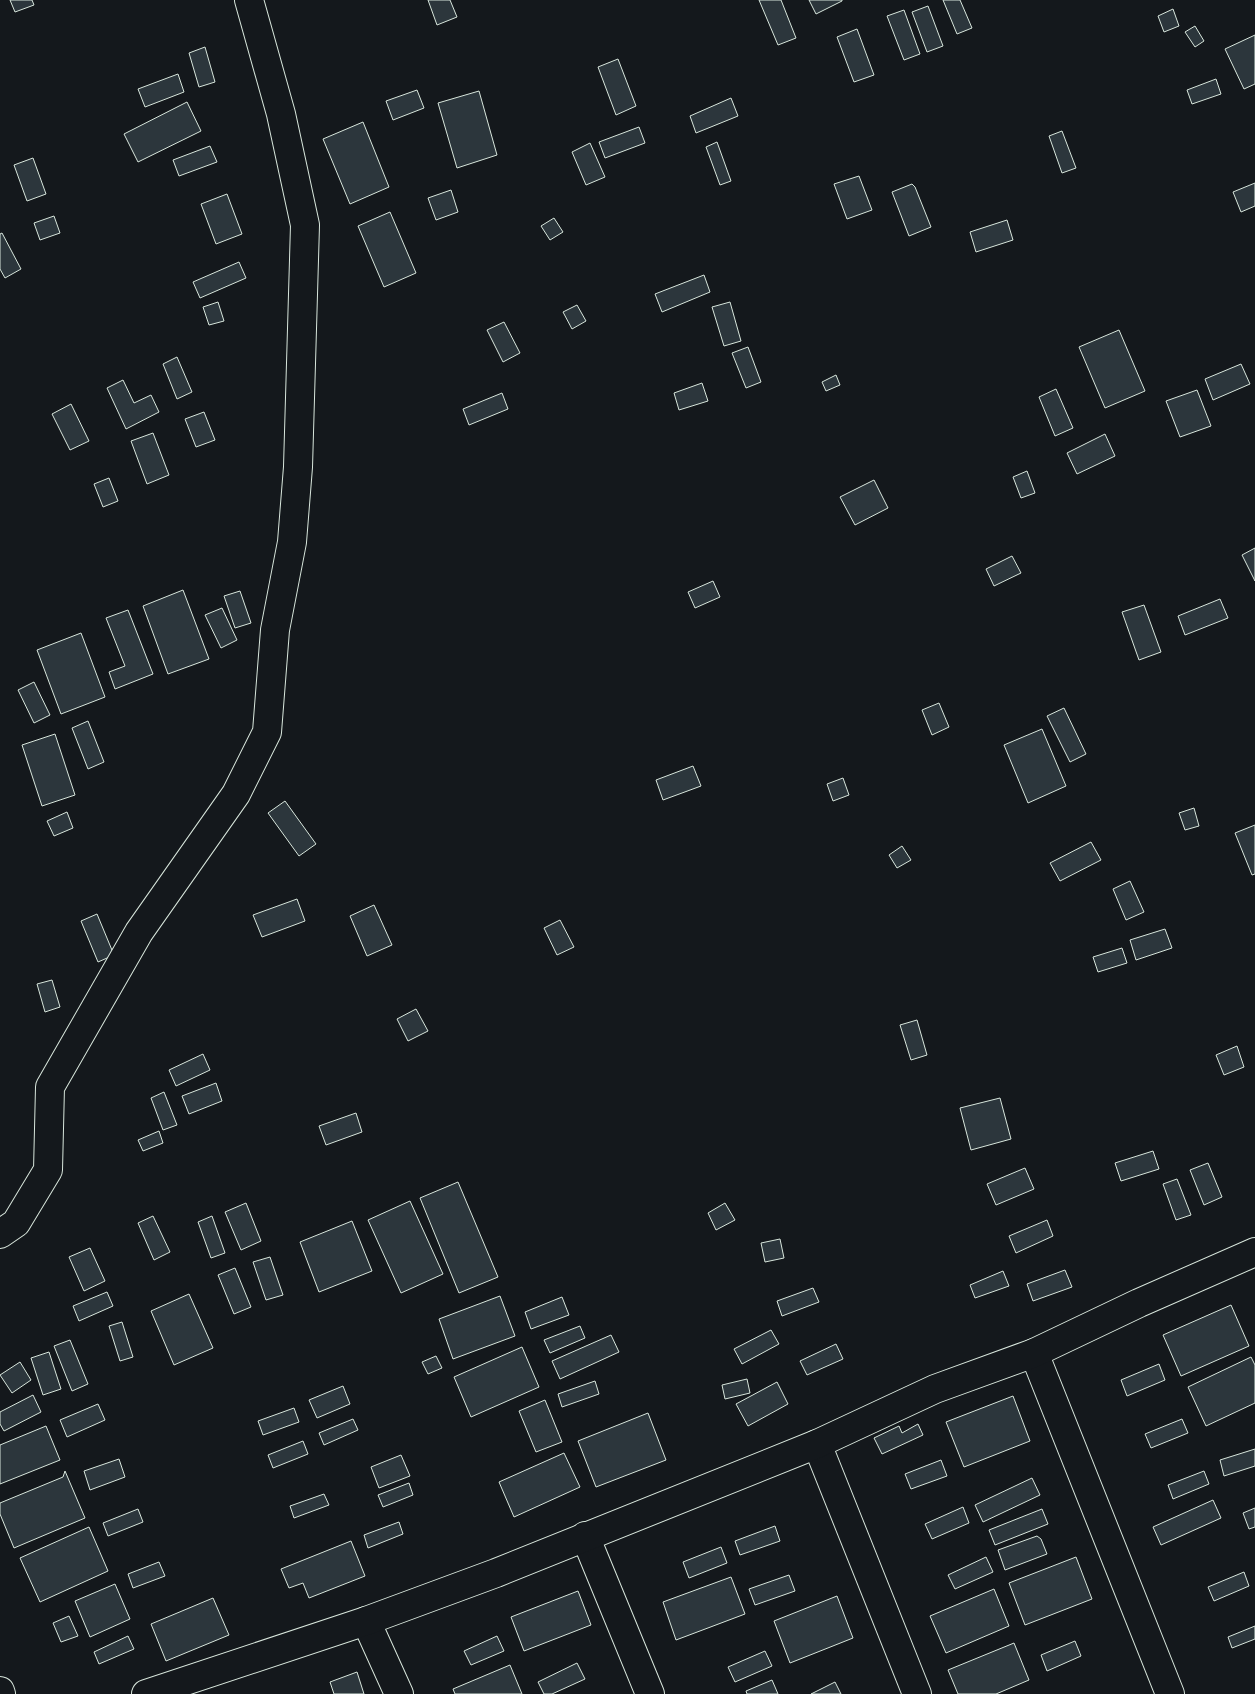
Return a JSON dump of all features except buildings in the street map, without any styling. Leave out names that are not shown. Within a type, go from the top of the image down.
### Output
[{"type":"street","points":[[0,1234],[16,1223],[48,1170],[50,1087],[138,932],[236,794],[267,732],[275,630],[292,542],[298,467],[306,225],[281,114],[249,0]]},
{"type":"street","points":[[146,1694],[366,1621],[496,1574],[585,1536],[817,1444],[935,1389],[1034,1353],[1139,1303],[1254,1255]]},
{"type":"street","points":[[1034,1353],[1170,1694]]},
{"type":"street","points":[[817,1444],[917,1694]]},
{"type":"street","points":[[585,1536],[650,1694]]},
{"type":"street","points":[[366,1621],[399,1694]]}]
